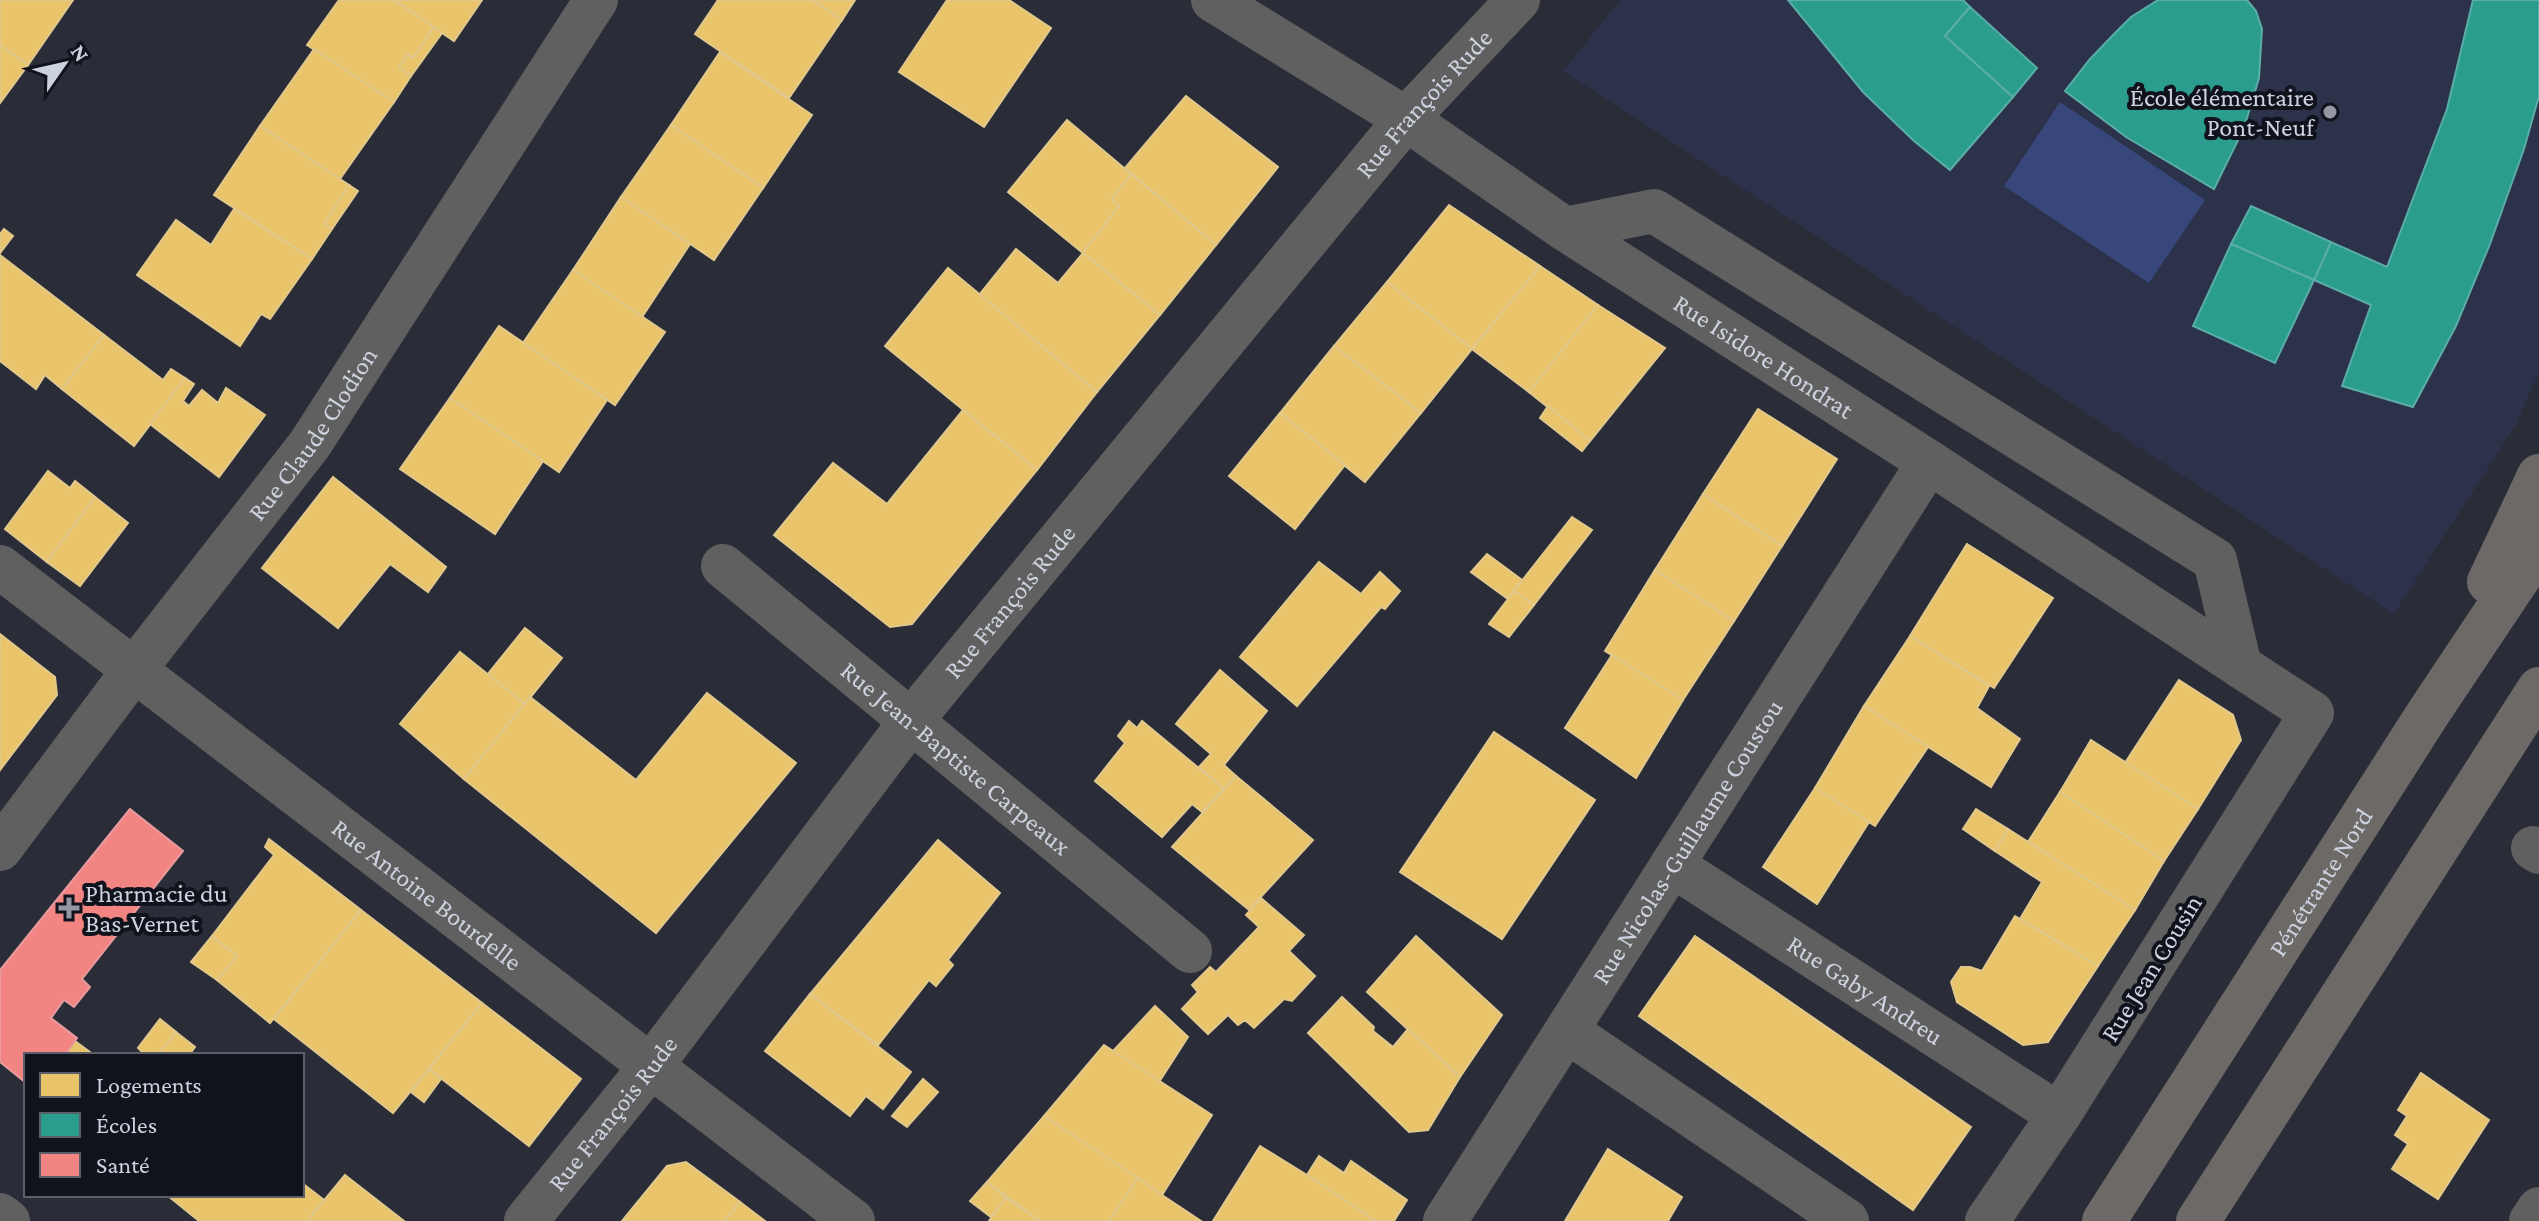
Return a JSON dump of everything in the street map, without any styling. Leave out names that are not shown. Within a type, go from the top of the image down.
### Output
[{"type":"highway","points":[[2427,715],[2539,476]]},
{"type":"highway","name":"Pénétrante Nord","points":[[2104,1221],[2427,715],[2539,547]]},
{"type":"highway","points":[[2198,1221],[2539,689]]},
{"type":"highway","points":[[2494,758],[2539,703]]},
{"type":"street","name":"Rue Claude Clodion","points":[[0,849],[310,444],[596,0]]},
{"type":"street","name":"Rue Isidore Hondrat","points":[[1213,0],[1406,119],[1565,229],[2312,713]]},
{"type":"street","name":"Rue François Rude","points":[[526,1221],[651,1066],[911,721],[1406,119],[1518,0]]},
{"type":"street","points":[[1565,229],[1654,211],[2215,560],[2240,666]]},
{"type":"street","name":"Rue Nicolas-Guillaume Coustou","points":[[1445,1221],[1929,462]]},
{"type":"street","name":"Rue Jean-Baptiste Carpeaux","points":[[723,566],[1190,951]]},
{"type":"street","name":"Rue Antoine Bourdelle","points":[[0,567],[853,1221]]},
{"type":"street","name":"Rue Jean Cousin","points":[[1987,1221],[2059,1115],[2312,713]]},
{"type":"street","name":"Rue Gaby Andreu","points":[[1672,865],[2059,1115]]},
{"type":"street","points":[[1567,1031],[1847,1221]]},
{"type":"street","points":[[0,1215],[8,1221]]},
{"type":"shaded area","points":[[1620,0],[2539,0],[2539,372],[2517,423],[2394,614],[1563,71]]},
{"type":"shaded area","points":[[2060,102],[2205,200],[2149,283],[2004,186]]},
{"type":"building: Logements","points":[[0,0],[73,0],[28,65],[0,45]]},
{"type":"building: Logements","points":[[339,0],[394,0],[434,27],[413,58],[408,54],[399,67],[411,76],[394,102],[307,45]]},
{"type":"building: Logements","points":[[394,0],[482,0],[454,41]]},
{"type":"building: Logements","points":[[718,0],[813,0],[842,20],[789,98],[695,34]]},
{"type":"building: Logements","points":[[813,0],[855,0],[842,20]]},
{"type":"building: Logements","points":[[947,0],[1009,0],[1051,28],[984,127],[899,72]]},
{"type":"building: Logements","points":[[434,27],[442,33],[411,76],[399,67],[408,54],[413,58]]},
{"type":"building: Logements","points":[[0,45],[28,65],[0,103]]},
{"type":"building: Logements","points":[[314,49],[394,102],[340,179],[260,126]]},
{"type":"building: Logements","points":[[720,52],[812,115],[763,188],[671,125]]},
{"type":"building: Logements","points":[[1186,96],[1278,167],[1216,245],[1125,168]]},
{"type":"building: Logements","points":[[1067,120],[1131,174],[1112,199],[1119,206],[1083,253],[1008,192]]},
{"type":"building: Logements","points":[[671,125],[763,188],[714,260],[621,197]]},
{"type":"building: Logements","points":[[260,126],[349,185],[324,224],[332,229],[312,259],[214,195]]},
{"type":"building: Logements","points":[[1131,174],[1216,245],[1160,315],[1083,253],[1119,206],[1112,199]]},
{"type":"building: Logements","points":[[349,185],[358,191],[332,229],[324,224]]},
{"type":"building: Logements","points":[[621,197],[690,244],[642,317],[573,270]]},
{"type":"building: Logements","points":[[1449,205],[1540,266],[1472,349],[1387,282]]},
{"type":"building: Logements","points":[[234,209],[312,259],[270,319],[261,314],[240,346],[137,275],[176,220],[211,245]]},
{"type":"building: Logements","points":[[4,229],[13,236],[0,253],[0,234]]},
{"type":"building: Logements","points":[[1016,249],[1058,283],[1083,253],[1160,315],[1097,392],[979,295]]},
{"type":"building: Logements","points":[[0,255],[104,335],[62,389],[45,375],[36,389],[0,361]]},
{"type":"building: Logements","points":[[1540,266],[1598,305],[1529,392],[1472,349]]},
{"type":"building: Logements","points":[[948,268],[1097,392],[1037,470],[885,346]]},
{"type":"building: Logements","points":[[573,270],[665,332],[615,405],[523,343]]},
{"type":"building: Logements","points":[[1387,282],[1472,349],[1421,413],[1334,346]]},
{"type":"building: Logements","points":[[1598,305],[1665,348],[1590,441],[1529,392]]},
{"type":"building: Logements","points":[[499,326],[607,400],[559,472],[450,398]]},
{"type":"building: Logements","points":[[104,335],[163,380],[171,369],[185,378],[134,446],[62,389]]},
{"type":"building: Logements","points":[[1334,346],[1421,413],[1365,482],[1280,413]]},
{"type":"building: Logements","points":[[185,378],[194,384],[183,401],[189,406],[202,390],[218,403],[226,388],[265,415],[219,477],[150,424]]},
{"type":"building: Logements","points":[[450,398],[543,461],[495,534],[400,469]]},
{"type":"building: Logements","points":[[1548,406],[1590,441],[1582,451],[1540,418]]},
{"type":"building: Logements","points":[[1758,409],[1837,459],[1782,546],[1703,494]]},
{"type":"building: Logements","points":[[963,410],[1037,470],[912,624],[890,627],[774,535],[833,463],[887,504]]},
{"type":"building: Logements","points":[[1280,413],[1345,465],[1295,529],[1229,476]]},
{"type":"building: Logements","points":[[48,471],[70,488],[75,481],[95,497],[47,562],[5,529]]},
{"type":"building: Logements","points":[[333,477],[446,567],[428,592],[390,564],[338,628],[262,568]]},
{"type":"building: Logements","points":[[1703,494],[1782,546],[1734,621],[1655,570]]},
{"type":"building: Logements","points":[[95,497],[128,523],[80,586],[47,562]]},
{"type":"building: Logements","points":[[1572,517],[1592,530],[1534,605],[1514,591]]},
{"type":"building: Logements","points":[[1967,544],[2053,598],[1994,688],[1910,636]]},
{"type":"building: Logements","points":[[1487,554],[1522,580],[1508,599],[1471,572]]},
{"type":"building: Logements","points":[[1319,562],[1361,594],[1380,572],[1400,591],[1385,609],[1381,607],[1297,706],[1240,657]]},
{"type":"building: Logements","points":[[1655,570],[1734,621],[1683,700],[1605,651]]},
{"type":"building: Logements","points":[[1514,591],[1534,605],[1509,637],[1489,624]]},
{"type":"building: Logements","points":[[525,628],[562,658],[525,704],[487,675]]},
{"type":"building: Logements","points":[[0,634],[55,677],[57,695],[0,770]]},
{"type":"building: Logements","points":[[1910,636],[1989,686],[1977,708],[2020,739],[1991,787],[1864,706]]},
{"type":"building: Logements","points":[[460,652],[525,704],[464,779],[400,724]]},
{"type":"building: Logements","points":[[1612,655],[1683,700],[1636,778],[1565,728]]},
{"type":"building: Logements","points":[[1220,670],[1267,711],[1224,765],[1236,776],[1224,789],[1199,767],[1211,754],[1176,724]]},
{"type":"building: Logements","points":[[2179,680],[2233,715],[2241,740],[2198,809],[2125,763]]},
{"type":"building: Logements","points":[[707,693],[796,763],[656,933],[464,779],[530,697],[636,780]]},
{"type":"building: Logements","points":[[1864,706],[1928,747],[1875,826],[1815,788]]},
{"type":"building: Logements","points":[[1129,721],[1137,728],[1142,721],[1224,789],[1202,812],[1192,804],[1162,837],[1095,781],[1125,743],[1118,736]]},
{"type":"building: Logements","points":[[1494,732],[1595,800],[1502,939],[1400,872]]},
{"type":"building: Logements","points":[[2091,740],[2198,809],[2164,861],[2060,792]]},
{"type":"building: Logements","points":[[1236,776],[1313,840],[1249,910],[1172,847]]},
{"type":"building: Logements","points":[[1815,788],[1869,822],[1817,904],[1763,867]]},
{"type":"building: Logements","points":[[2060,792],[2164,861],[2135,910],[2028,842]]},
{"type":"building: Logements","points":[[1976,809],[2008,829],[1995,851],[1963,829]]},
{"type":"building: Logements","points":[[2008,829],[2135,910],[2098,966],[2020,919],[2042,882],[1995,851]]},
{"type":"building: Logements","points":[[269,839],[361,910],[270,1023],[217,980],[237,956],[212,936],[274,855],[265,847]]},
{"type":"building: Logements","points":[[938,840],[1000,893],[948,960],[953,965],[936,986],[929,980],[878,1045],[810,994]]},
{"type":"building: Logements","points":[[1261,898],[1304,935],[1289,951],[1315,976],[1292,1001],[1284,999],[1254,1028],[1245,1020],[1238,1025],[1228,1015],[1208,1034],[1182,1009],[1198,992],[1192,985],[1210,967],[1216,972],[1259,927],[1246,915]]},
{"type":"building: Logements","points":[[361,910],[482,1003],[393,1113],[274,1019]]},
{"type":"building: Logements","points":[[2015,916],[2098,966],[2048,1042],[2023,1045],[1957,1002],[1951,982],[1961,967],[1982,971]]},
{"type":"building: Logements","points":[[212,936],[237,956],[217,980],[191,962]]},
{"type":"building: Logements","points":[[1416,936],[1502,1015],[1460,1077],[1367,992]]},
{"type":"building: Logements","points":[[1695,936],[1971,1127],[1913,1210],[1639,1016]]},
{"type":"building: Logements","points":[[810,994],[911,1072],[883,1109],[866,1096],[850,1116],[765,1051]]},
{"type":"building: Logements","points":[[1342,997],[1374,1027],[1373,1031],[1393,1047],[1408,1029],[1460,1077],[1428,1130],[1409,1132],[1308,1033]]},
{"type":"building: Logements","points":[[482,1003],[581,1079],[529,1146],[429,1069]]},
{"type":"building: Logements","points":[[1155,1006],[1188,1037],[1159,1082],[1113,1051]]},
{"type":"building: Logements","points":[[160,1019],[176,1032],[160,1053],[143,1053],[138,1048]]},
{"type":"building: Logements","points":[[176,1032],[195,1047],[190,1053],[160,1053]]},
{"type":"building: Logements","points":[[75,1041],[91,1053],[66,1053]]},
{"type":"building: Logements","points":[[1104,1045],[1212,1115],[1162,1195],[1044,1116]]},
{"type":"building: Logements","points":[[429,1069],[441,1079],[424,1102],[411,1092]]},
{"type":"building: Logements","points":[[2421,1073],[2489,1120],[2438,1199],[2392,1169],[2408,1144],[2395,1135],[2407,1116],[2398,1110]]},
{"type":"building: Logements","points":[[923,1079],[938,1092],[907,1127],[892,1116]]},
{"type":"building: Logements","points":[[1044,1116],[1138,1178],[1109,1221],[1040,1221],[987,1182]]},
{"type":"building: Logements","points":[[1260,1146],[1307,1175],[1376,1221],[1213,1221]]},
{"type":"building: Logements","points":[[1608,1149],[1682,1197],[1668,1221],[1565,1221]]},
{"type":"building: Logements","points":[[1319,1156],[1344,1173],[1351,1161],[1407,1200],[1394,1221],[1376,1221],[1307,1175]]},
{"type":"building: Logements","points":[[686,1162],[740,1202],[724,1221],[622,1221],[667,1166]]},
{"type":"building: Logements","points":[[345,1175],[404,1221],[307,1221]]},
{"type":"building: Logements","points":[[1138,1178],[1162,1195],[1201,1221],[1109,1221]]},
{"type":"building: Logements","points":[[987,1182],[1006,1198],[991,1217],[970,1201]]},
{"type":"building: Logements","points":[[304,1185],[324,1200],[307,1221],[199,1221],[169,1197],[304,1197]]},
{"type":"building: Logements","points":[[1006,1198],[1040,1221],[989,1221]]},
{"type":"building: Logements","points":[[740,1202],[765,1221],[724,1221]]},
{"type":"building: Écoles","points":[[1788,0],[1963,0],[1970,7],[1945,36],[2013,97],[1950,170],[1914,141],[1863,92]]},
{"type":"building: Écoles","points":[[2158,0],[2247,0],[2256,11],[2262,29],[2259,78],[2244,128],[2214,189],[2126,137],[2065,91],[2090,59],[2131,17]]},
{"type":"building: Écoles","points":[[2473,0],[2539,0],[2539,96],[2524,149],[2490,244],[2456,326],[2413,407],[2342,386],[2371,305],[2314,280],[2331,242],[2387,267],[2447,109]]},
{"type":"building: Écoles","points":[[1970,7],[2037,68],[2013,97],[1945,36]]},
{"type":"building: Écoles","points":[[2251,206],[2331,242],[2314,280],[2231,244]]},
{"type":"building: Écoles","points":[[2231,244],[2314,280],[2275,363],[2193,326]]},
{"type":"building: Santé","points":[[130,809],[183,851],[82,979],[90,987],[74,1007],[64,1000],[51,1018],[77,1038],[75,1041],[66,1053],[24,1053],[24,1081],[0,1062],[0,970]]},
{"type":"place","name":"École élémentaire Pont-Neuf","points":[[2330,112]]},
{"type":"place","name":"Pharmacie du Bas-Vernet","points":[[69,908]]}]
